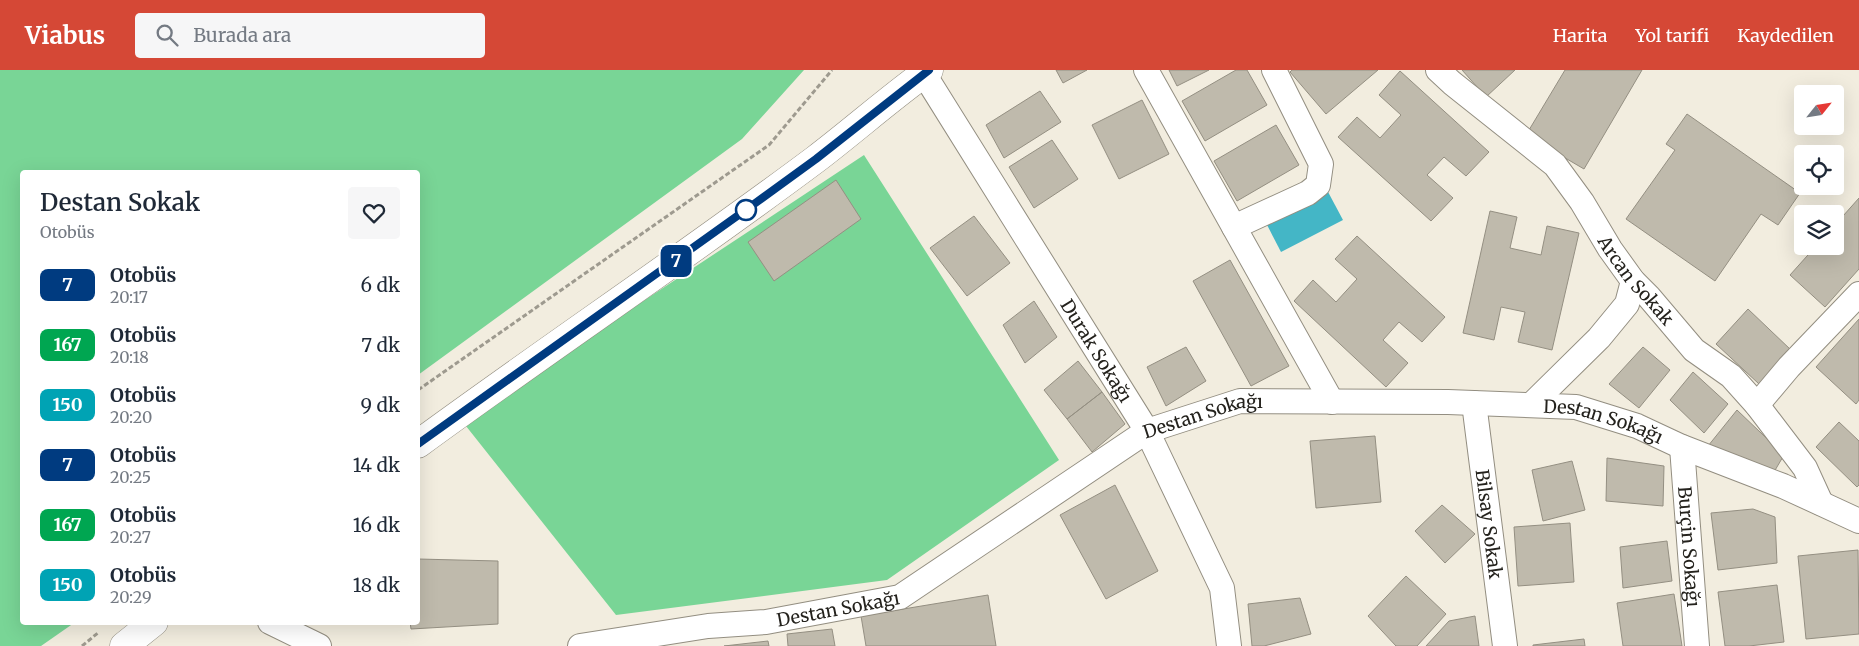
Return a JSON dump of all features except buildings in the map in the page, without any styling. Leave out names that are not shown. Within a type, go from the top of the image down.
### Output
[{"type":"street","points":[[1146,70],[1332,402]]},
{"type":"street","points":[[1234,227],[1308,193],[1318,185],[1321,164],[1274,70]]},
{"type":"street","name":"Arcan Sokak","points":[[1438,70],[1555,165],[1582,202],[1610,249],[1633,281],[1694,350],[1731,376],[1757,405],[1804,468],[1820,502]]},
{"type":"street","points":[[420,443],[816,159],[926,72]]},
{"type":"street","name":"Durak Sokağı","points":[[926,72],[1148,431],[1222,588],[1229,646]]},
{"type":"street","points":[[1531,405],[1599,338],[1627,304],[1633,281]]},
{"type":"street","points":[[1757,405],[1859,294]]},
{"type":"street","name":"Destan Sokağı","points":[[580,646],[708,626],[766,622],[900,597],[1148,431],[1240,401],[1576,406],[1637,426],[1682,447],[1820,502],[1859,521]]},
{"type":"street","name":"Bilsay Sokak","points":[[1474,403],[1504,646]]},
{"type":"street","name":"Burçin Sokağı","points":[[1682,447],[1697,646]]},
{"type":"street","points":[[124,646],[150,625]]},
{"type":"street","points":[[276,625],[319,646]]},
{"type":"path","points":[[420,389],[769,145],[832,70]]},
{"type":"path","points":[[82,646],[103,628]]},
{"type":"green space","points":[[0,70],[804,70],[742,139],[420,374],[420,170],[20,170],[20,625],[71,625],[41,646],[0,646]]},
{"type":"green space","points":[[864,155],[1059,460],[887,580],[616,615],[462,421]]},
{"type":"water","points":[[1327,190],[1343,220],[1281,252],[1265,221]]},
{"type":"bus line","name":"7","points":[[420,443],[507,378],[677,261],[816,159],[929,70]]}]
